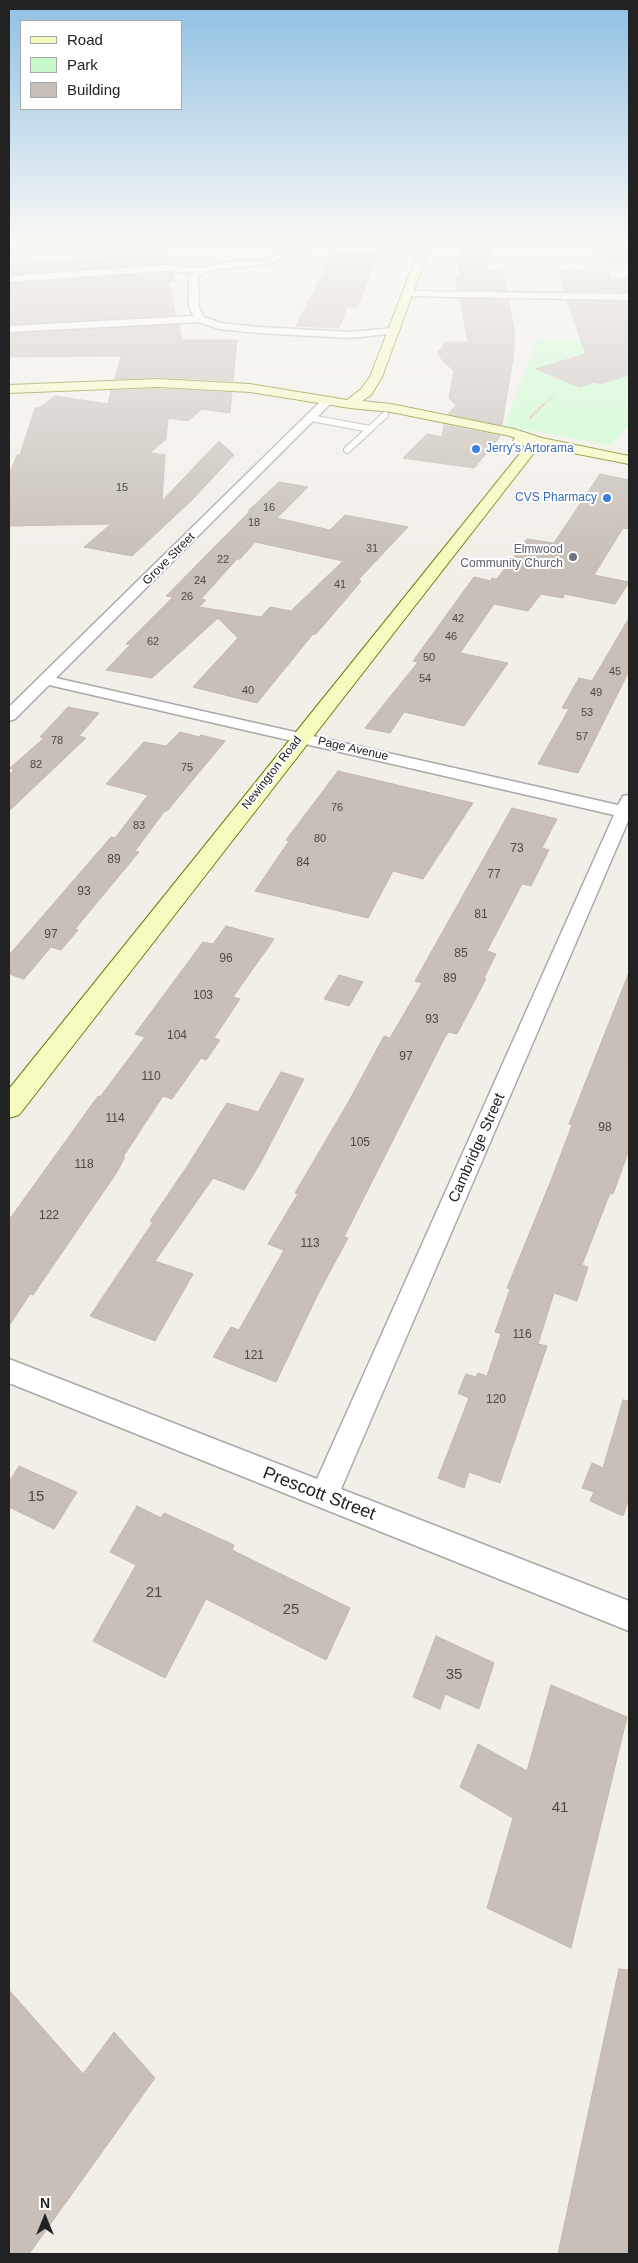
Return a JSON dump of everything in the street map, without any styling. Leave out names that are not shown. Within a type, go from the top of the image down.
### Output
[{"type":"main road","points":[[350,404],[372,384],[387,350]]},
{"type":"main road","points":[[9,390],[129,384],[190,384],[250,388],[350,404],[391,408],[514,433],[539,442]]},
{"type":"main road","points":[[350,404],[385,415],[504,440],[539,442],[629,460]]},
{"type":"main road","name":"Newington Road","points":[[9,1108],[300,737],[528,451],[539,442]]},
{"type":"street","name":"Grove Street","points":[[9,716],[328,400]]},
{"type":"street","name":"Page Avenue","points":[[46,680],[627,809]]},
{"type":"street","name":"Cambridge Street","points":[[324,1496],[627,809]]},
{"type":"street","name":"Prescott Street","points":[[9,1371],[629,1616]]},
{"type":"lane","points":[[347,450],[385,415]]},
{"type":"lane","points":[[311,418],[370,429]]},
{"type":"path","points":[[526,422],[556,393]]},
{"type":"green space","points":[[532,350],[629,350],[629,425],[610,445],[505,426]]},
{"type":"building","points":[[9,350],[236,350],[233,381],[158,377],[115,379],[121,356],[9,357]]},
{"type":"building","points":[[440,350],[514,350],[502,425],[448,414],[456,405],[449,398],[454,371],[442,360],[438,352]]},
{"type":"building","points":[[584,350],[629,350],[629,375],[600,384],[595,382],[580,387],[536,369],[586,354]]},
{"type":"building","points":[[158,389],[232,393],[230,413],[202,409],[188,421],[168,418],[166,439],[150,453],[165,455],[162,501],[219,441],[234,455],[192,500],[132,556],[84,547],[111,524],[9,526],[9,475],[17,455],[20,455],[35,408],[39,408],[55,396],[108,404],[111,391]]},
{"type":"building","points":[[444,425],[500,437],[474,468],[403,458],[427,434],[442,437]]},
{"type":"building","points":[[600,474],[629,480],[629,529],[623,528],[594,575],[629,582],[615,604],[564,594],[563,598],[541,594],[528,611],[494,604],[460,653],[508,663],[464,726],[404,712],[390,733],[365,728],[418,662],[413,661],[474,577],[491,581],[492,578],[497,579],[527,539],[554,543]]},
{"type":"building","points":[[279,482],[308,487],[277,518],[330,530],[345,515],[408,527],[358,580],[361,581],[358,585],[316,634],[313,634],[257,703],[193,687],[238,638],[218,618],[152,678],[106,670],[130,645],[126,644],[173,597],[166,596],[250,511],[248,511]],"holes":[[[255,542],[343,561],[291,611],[270,607],[261,617],[199,607],[206,600],[201,599]]]},
{"type":"building","points":[[629,618],[629,671],[578,773],[538,764],[569,709],[562,708],[579,678],[592,681]]},
{"type":"building","points":[[68,707],[99,713],[79,736],[86,738],[9,811],[9,775],[14,770],[10,768],[44,738],[40,737]]},
{"type":"building","points":[[180,732],[225,741],[168,810],[164,812],[135,851],[139,852],[75,929],[78,930],[61,950],[51,947],[24,979],[9,974],[9,955],[111,837],[115,838],[148,795],[106,784],[144,742],[166,746]]},
{"type":"building","points":[[338,771],[473,803],[423,879],[393,871],[368,918],[255,891],[289,841],[286,840]]},
{"type":"building","points":[[512,808],[557,819],[542,848],[549,850],[531,886],[522,884],[487,951],[496,954],[484,978],[486,979],[457,1034],[449,1032],[445,1037],[344,1237],[348,1238],[319,1292],[276,1382],[213,1357],[231,1327],[239,1330],[284,1250],[268,1244],[298,1194],[295,1193],[349,1101],[384,1036],[390,1038],[422,983],[415,981]]},
{"type":"building","points":[[226,926],[274,939],[233,997],[240,999],[214,1038],[220,1040],[206,1060],[201,1058],[172,1099],[163,1096],[123,1157],[125,1157],[117,1172],[33,1295],[30,1294],[9,1326],[9,1220],[98,1096],[100,1097],[145,1037],[135,1034],[149,1015],[203,942],[213,944]]},
{"type":"building","points":[[339,975],[363,982],[349,1006],[324,999]]},
{"type":"building","points":[[628,975],[629,1150],[613,1194],[610,1193],[582,1265],[588,1267],[577,1301],[554,1293],[538,1344],[547,1346],[500,1483],[469,1472],[464,1488],[438,1478],[469,1398],[458,1393],[466,1374],[476,1377],[478,1373],[487,1376],[501,1334],[495,1332],[510,1289],[507,1288],[550,1183],[572,1125],[569,1124]]},
{"type":"building","points":[[281,1072],[304,1079],[262,1160],[244,1190],[213,1178],[155,1261],[193,1274],[155,1341],[90,1316],[153,1222],[150,1221],[227,1103],[258,1112]]},
{"type":"building","points":[[623,1400],[629,1401],[629,1498],[623,1516],[590,1501],[594,1492],[582,1488],[592,1463],[603,1468]]},
{"type":"building","points":[[19,1466],[77,1492],[54,1529],[9,1507],[9,1482]]},
{"type":"building","points":[[137,1506],[161,1518],[164,1513],[234,1545],[232,1550],[350,1608],[326,1660],[206,1599],[165,1678],[93,1641],[136,1565],[110,1552]]},
{"type":"building","points":[[436,1636],[494,1663],[479,1709],[445,1694],[440,1709],[413,1697]]},
{"type":"building","points":[[551,1685],[627,1717],[571,1948],[487,1908],[513,1818],[460,1787],[478,1744],[527,1771]]},
{"type":"building","points":[[619,1969],[629,1970],[629,2254],[558,2254]]},
{"type":"building","points":[[9,1990],[83,2074],[114,2032],[155,2078],[29,2254],[9,2254]]},
{"type":"place","name":"Jerry's Artorama","points":[[476,449]]},
{"type":"place","name":"CVS Pharmacy","points":[[607,498]]},
{"type":"place","name":"Elmwood Community Church","points":[[573,557]]}]
